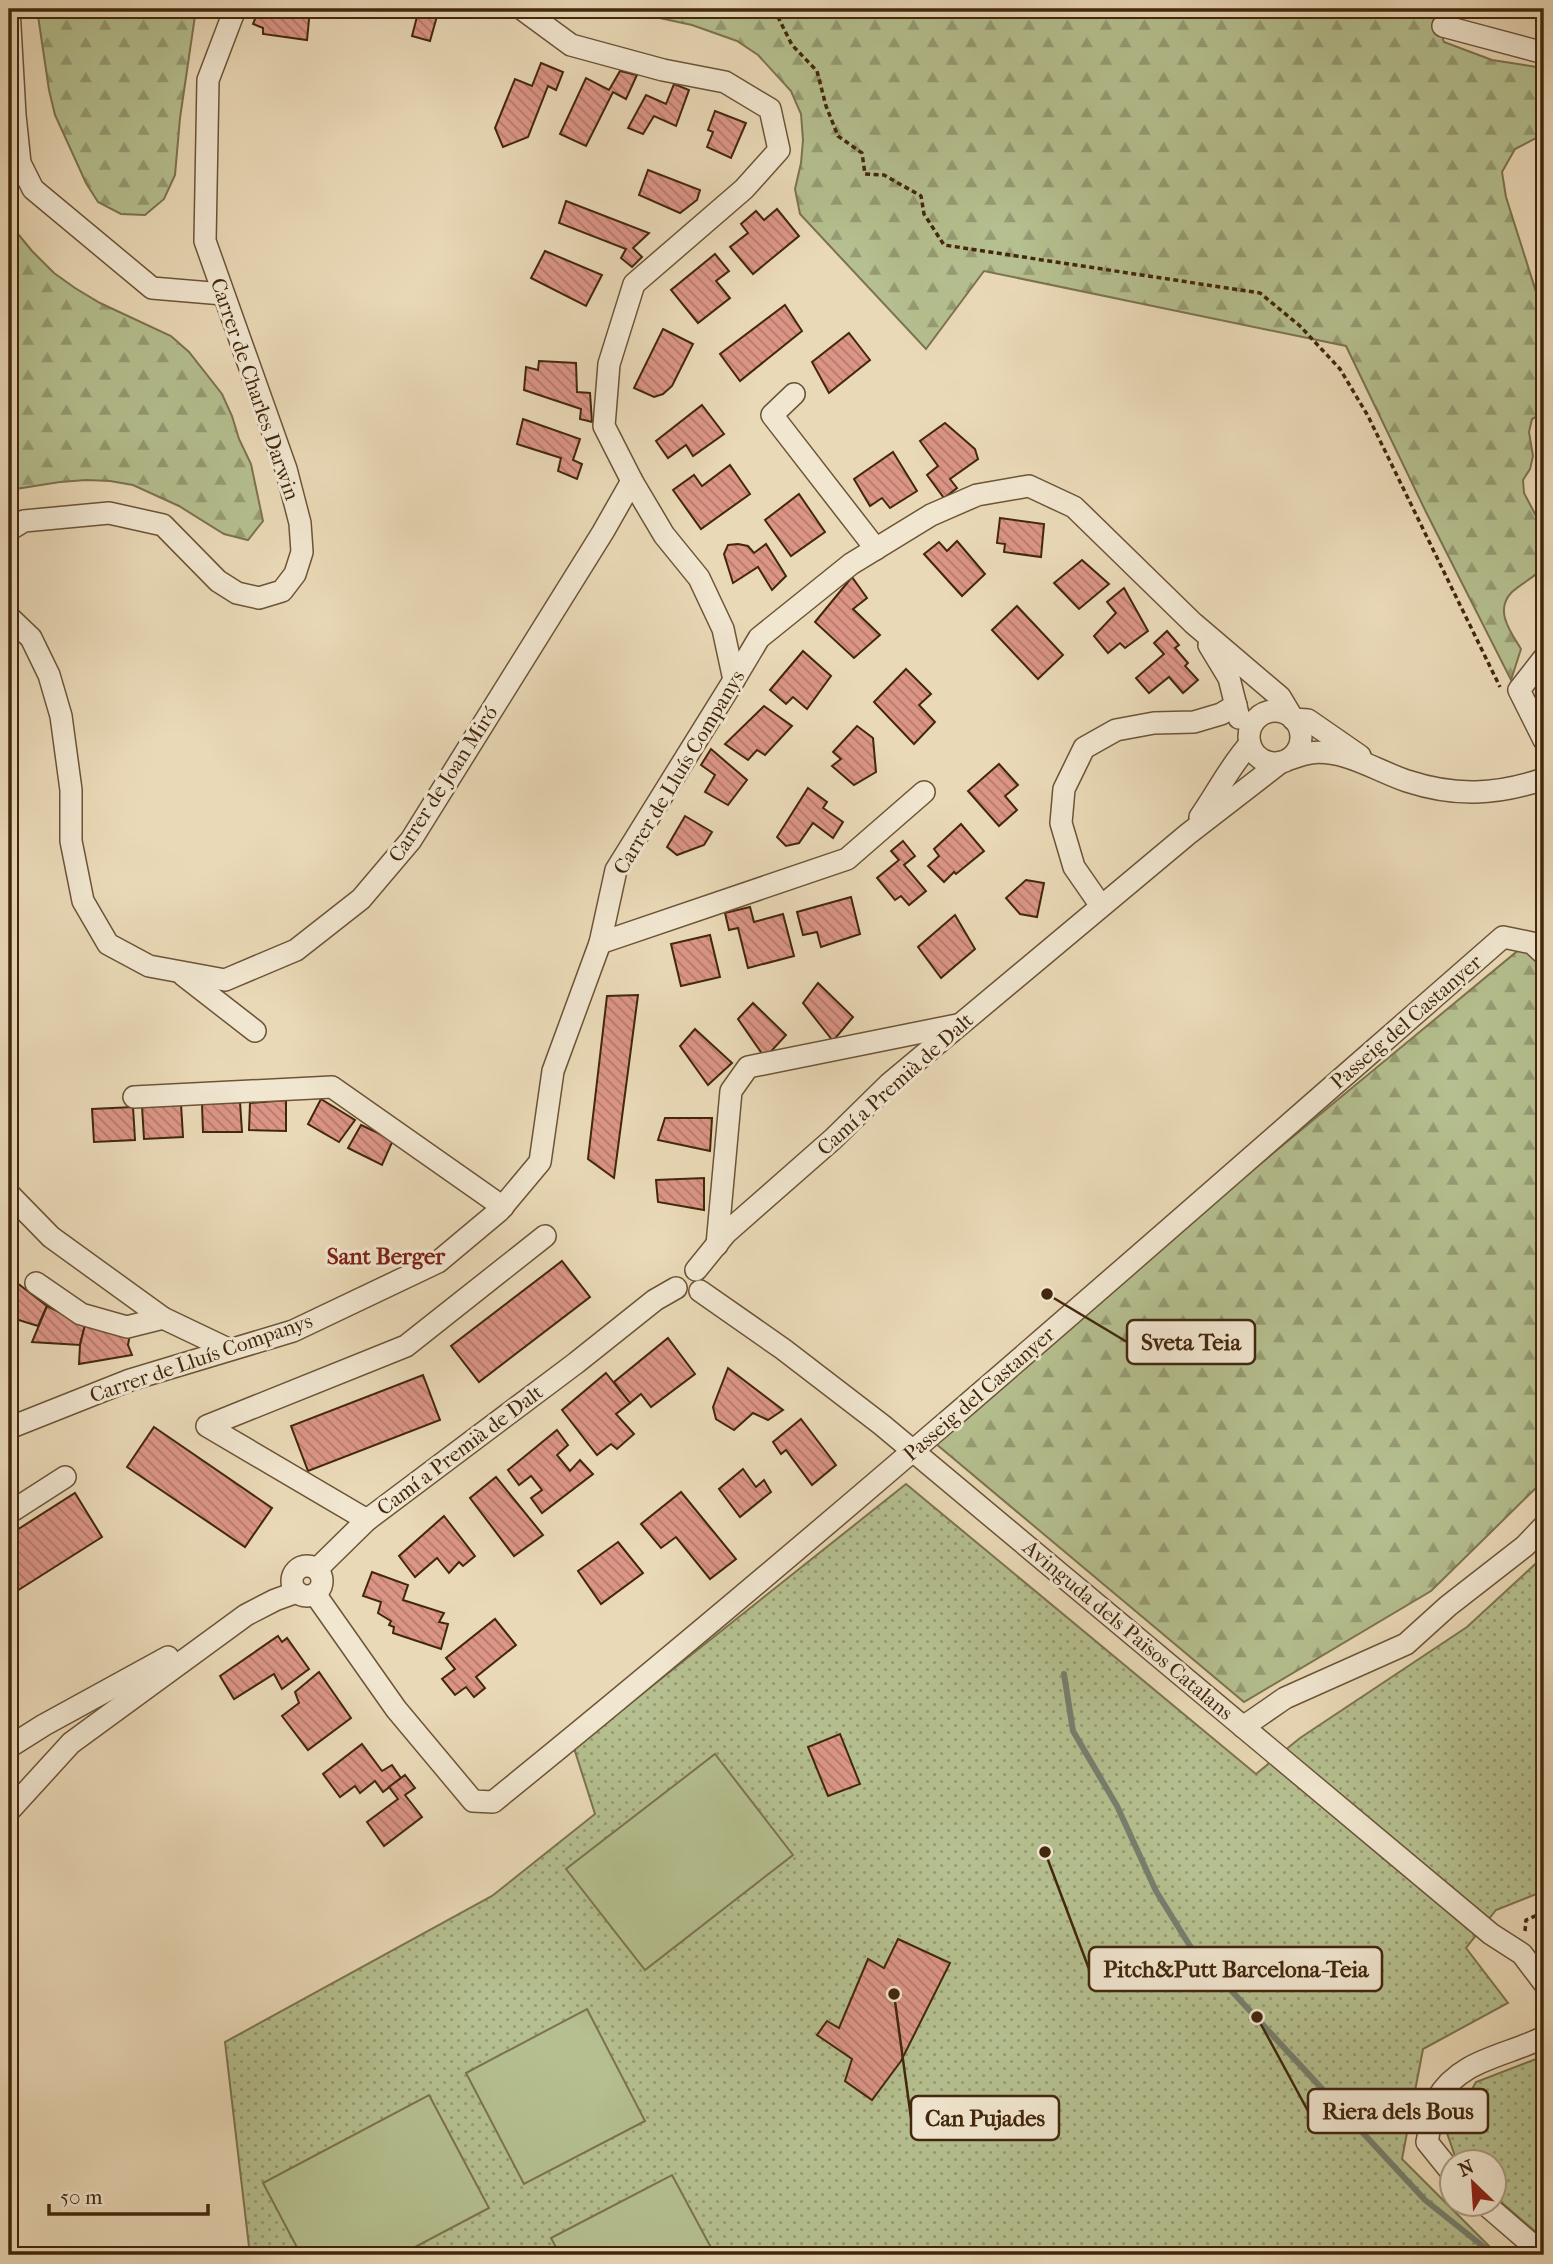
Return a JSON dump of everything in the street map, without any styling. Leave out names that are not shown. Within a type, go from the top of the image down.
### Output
[{"type":"street","points":[[9,9],[20,163],[33,189],[152,288],[223,295]]},
{"type":"street","name":"Carrer de Charles Darwin","points":[[9,530],[24,521],[109,513],[163,525],[218,581],[237,593],[259,598],[282,591],[295,574],[302,552],[300,523],[286,469],[205,241],[208,80],[235,9]]},
{"type":"street","points":[[523,9],[571,45],[663,70],[725,82],[770,108],[779,150],[744,189],[634,284],[609,364],[604,426],[664,535],[699,578],[723,629],[734,680]]},
{"type":"street","points":[[1443,26],[1544,53]]},
{"type":"street","points":[[793,394],[772,415],[876,549]]},
{"type":"street","name":"Carrer de Joan Miró","points":[[9,617],[31,638],[49,675],[61,716],[71,790],[71,841],[83,901],[108,944],[149,966],[225,980],[296,950],[361,899],[411,841],[632,481]]},
{"type":"street","name":"Carrer de Lluís Companys","points":[[9,1428],[130,1380],[293,1331],[438,1262],[503,1207],[540,1162],[553,1071],[600,943],[616,870],[759,638],[851,564],[931,514],[977,495],[1029,486],[1074,508],[1193,623]]},
{"type":"street","points":[[1193,623],[1280,697],[1300,730],[1301,739],[1295,753],[1285,760],[1264,760],[1257,755],[1241,730],[1229,678],[1193,623]]},
{"type":"street","points":[[1544,658],[1519,690],[1544,740]]},
{"type":"street","points":[[1101,906],[1074,867],[1061,823],[1064,789],[1084,748],[1116,730],[1154,723],[1194,722],[1221,714],[1236,705]]},
{"type":"street","points":[[1250,742],[1253,723],[1266,712],[1284,712],[1293,718]]},
{"type":"street","name":"Camí a Premià de Dalt","points":[[1293,718],[1308,720],[1383,770]]},
{"type":"street","name":"Camí a Premià de Dalt","points":[[1188,834],[1250,742]]},
{"type":"street","name":"Camí a Premià de Dalt","points":[[306,1593],[292,1581],[296,1571],[307,1566],[317,1569],[367,1520],[576,1363],[655,1300],[676,1289],[675,1279],[680,1271],[687,1268],[698,1280],[726,1233],[833,1139],[889,1084],[1188,834],[1285,760],[1311,752],[1335,755],[1383,770],[1404,780],[1455,792],[1489,793],[1544,779]]},
{"type":"street","points":[[600,943],[847,859],[924,792]]},
{"type":"street","name":"Passeig del Castanyer","points":[[306,1593],[396,1709],[473,1801],[493,1802],[914,1451],[1503,937],[1532,943],[1544,954]]},
{"type":"street","points":[[178,971],[255,1031]]},
{"type":"street","points":[[717,1245],[731,1091],[748,1067],[960,1024]]},
{"type":"street","points":[[134,1097],[332,1087],[503,1207]]},
{"type":"street","points":[[9,1195],[51,1237],[163,1318],[229,1349]]},
{"type":"street","points":[[367,1520],[207,1426],[407,1346],[545,1236]]},
{"type":"street","name":"Avinguda dels Països Catalans","points":[[698,1280],[914,1451],[1491,1934],[1522,1954],[1544,1983]]},
{"type":"street","points":[[36,1283],[81,1314],[127,1326],[163,1318]]},
{"type":"street","points":[[9,1514],[65,1477]]},
{"type":"street","points":[[1243,1727],[1285,1698],[1406,1644],[1448,1606],[1525,1546],[1544,1527]]},
{"type":"street","points":[[9,1747],[44,1725],[246,1615],[275,1600],[306,1593]]},
{"type":"street","points":[[9,1811],[71,1743],[246,1615]]},
{"type":"street","points":[[1438,2156],[1427,2142],[1437,2100],[1459,2073],[1484,2060],[1529,2045],[1544,2037]]},
{"type":"street","points":[[1501,2218],[1544,2255]]},
{"type":"path","points":[[774,9],[792,46],[817,71],[826,106],[838,136],[862,153],[865,174],[884,175],[921,196],[924,214],[944,245],[1260,293],[1300,326],[1340,369],[1368,416],[1499,687],[1519,690]]},
{"type":"path","points":[[1522,1954],[1526,1920],[1544,1912]]},
{"type":"green space","points":[[37,9],[196,9],[180,118],[175,175],[164,199],[145,215],[121,214],[98,202],[86,183],[55,115]]},
{"type":"green space","points":[[603,9],[1444,9],[1436,20],[1444,42],[1492,60],[1544,68],[1544,134],[1515,149],[1502,172],[1506,197],[1544,317],[1544,413],[1532,419],[1529,432],[1533,456],[1530,469],[1523,480],[1524,493],[1544,531],[1544,567],[1512,592],[1504,606],[1506,620],[1521,649],[1511,680],[1346,346],[984,271],[926,349],[800,214],[795,189],[803,140],[801,114],[791,91],[758,55],[737,41],[692,25]]},
{"type":"green space","points":[[9,223],[54,273],[75,288],[100,303],[171,336],[189,352],[222,394],[251,464],[263,521],[248,540],[224,534],[179,506],[133,485],[86,480],[9,490]]},
{"type":"green space","points":[[1544,929],[1544,1480],[1431,1591],[1244,1702],[929,1438]]},
{"type":"green space","points":[[906,1484],[1256,1774],[1300,1738],[1467,1627],[1544,1556],[1544,1891],[1496,1910],[1466,1948],[1508,2003],[1423,2049],[1402,2159],[1438,2195],[1438,2218],[1461,2218],[1498,2255],[250,2255],[225,2042],[492,1896],[595,1814],[574,1748]]},
{"type":"green space","points":[[715,1754],[793,1855],[645,1970],[566,1869]]},
{"type":"green space","points":[[587,2009],[645,2121],[524,2184],[466,2073]]},
{"type":"green space","points":[[1544,2056],[1544,2239],[1508,2208],[1508,2148],[1452,2148],[1447,2133],[1476,2082]]},
{"type":"green space","points":[[429,2095],[489,2208],[400,2255],[301,2255],[263,2183]]},
{"type":"green space","points":[[672,2175],[715,2255],[560,2255],[551,2238]]},
{"type":"building","points":[[259,9],[310,9],[307,40],[263,34],[263,28],[253,24]]},
{"type":"building","points":[[419,9],[439,9],[430,41],[412,36]]},
{"type":"building","points":[[541,63],[563,72],[556,90],[548,86],[528,137],[503,147],[495,128],[515,79],[532,86]]},
{"type":"building","points":[[620,71],[637,75],[626,99],[613,92],[586,146],[560,134],[586,78],[609,90]]},
{"type":"building","points":[[674,84],[689,90],[676,126],[654,116],[643,134],[628,128],[646,95],[666,104]]},
{"type":"building","points":[[715,111],[746,123],[731,158],[707,147],[713,132],[708,130]]},
{"type":"building","points":[[648,170],[700,190],[697,200],[680,213],[639,195]]},
{"type":"building","points":[[566,201],[649,233],[633,248],[642,257],[632,267],[621,258],[626,249],[559,223]]},
{"type":"building","points":[[777,209],[799,236],[753,274],[730,247],[748,233],[741,224],[756,211],[764,220]]},
{"type":"building","points":[[545,251],[602,275],[586,306],[531,278]]},
{"type":"building","points":[[715,254],[729,271],[716,281],[730,298],[698,323],[671,290]]},
{"type":"building","points":[[785,305],[802,331],[740,381],[720,354]]},
{"type":"building","points":[[663,329],[693,344],[672,386],[663,394],[654,397],[634,388]]},
{"type":"building","points":[[849,333],[870,360],[829,393],[812,362]]},
{"type":"building","points":[[539,361],[576,363],[577,392],[590,393],[592,422],[580,419],[581,409],[524,390],[526,367],[538,370]]},
{"type":"building","points":[[702,405],[724,434],[693,456],[686,445],[668,458],[656,441]]},
{"type":"building","points":[[523,419],[580,439],[573,460],[582,464],[577,479],[558,471],[561,458],[517,444]]},
{"type":"building","points":[[945,423],[975,449],[978,459],[950,479],[957,488],[944,498],[927,475],[938,466],[920,441]]},
{"type":"building","points":[[893,452],[917,491],[890,508],[882,498],[870,506],[854,479]]},
{"type":"building","points":[[730,465],[750,494],[701,529],[673,490],[694,475],[702,486]]},
{"type":"building","points":[[799,494],[825,532],[791,556],[765,520]]},
{"type":"building","points":[[1000,518],[1044,524],[1041,557],[1004,552],[1005,544],[997,543]]},
{"type":"building","points":[[957,541],[985,574],[962,596],[924,554],[939,542],[947,551]]},
{"type":"building","points":[[766,544],[786,576],[772,590],[758,567],[733,583],[724,554],[728,545],[748,546],[754,553]]},
{"type":"building","points":[[1082,560],[1109,584],[1079,609],[1054,583]]},
{"type":"building","points":[[852,577],[867,598],[853,609],[880,635],[854,658],[815,622]]},
{"type":"building","points":[[1124,588],[1148,631],[1125,648],[1120,643],[1108,653],[1094,636],[1116,613],[1107,602]]},
{"type":"building","points":[[1017,606],[1063,655],[1038,679],[992,630]]},
{"type":"building","points":[[1167,631],[1179,645],[1175,648],[1188,663],[1185,666],[1198,680],[1183,693],[1169,677],[1149,693],[1136,678],[1164,654],[1154,643]]},
{"type":"building","points":[[803,651],[831,676],[807,709],[793,697],[786,704],[770,690]]},
{"type":"building","points":[[906,669],[931,694],[919,705],[935,722],[914,744],[874,702]]},
{"type":"building","points":[[764,706],[792,726],[765,755],[757,750],[748,760],[725,744]]},
{"type":"building","points":[[857,726],[873,738],[876,772],[854,785],[832,766],[841,759],[833,752]]},
{"type":"building","points":[[711,749],[747,780],[728,805],[705,792],[715,775],[701,765]]},
{"type":"building","points":[[999,764],[1018,785],[1005,796],[1017,810],[999,826],[968,791]]},
{"type":"building","points":[[808,788],[827,802],[823,808],[843,822],[833,838],[813,823],[799,843],[786,846],[777,837]]},
{"type":"building","points":[[685,816],[712,832],[704,845],[677,855],[667,847]]},
{"type":"building","points":[[961,824],[984,851],[944,882],[928,866],[939,856],[934,849]]},
{"type":"building","points":[[903,841],[915,856],[904,865],[926,891],[909,905],[901,896],[895,900],[877,878],[899,860],[891,851]]},
{"type":"building","points":[[1026,880],[1044,883],[1037,917],[1020,914],[1006,898]]},
{"type":"building","points":[[851,897],[860,934],[821,947],[817,932],[803,935],[797,912]]},
{"type":"building","points":[[750,907],[754,922],[783,914],[794,956],[748,968],[738,928],[729,930],[725,913]]},
{"type":"building","points":[[955,915],[975,949],[941,978],[918,947]]},
{"type":"building","points":[[710,935],[720,977],[681,986],[671,944]]},
{"type":"building","points":[[818,983],[853,1017],[833,1041],[803,1003]]},
{"type":"building","points":[[638,995],[614,1178],[588,1159],[607,996]]},
{"type":"building","points":[[753,1003],[786,1035],[765,1058],[738,1019]]},
{"type":"building","points":[[695,1029],[732,1063],[708,1085],[680,1046]]},
{"type":"building","points":[[321,1099],[355,1120],[339,1142],[308,1124]]},
{"type":"building","points":[[286,1100],[286,1131],[249,1130],[250,1103]]},
{"type":"building","points":[[240,1102],[242,1132],[203,1132],[202,1104]]},
{"type":"building","points":[[181,1104],[183,1137],[144,1139],[142,1106]]},
{"type":"building","points":[[133,1107],[135,1140],[94,1142],[92,1109]]},
{"type":"building","points":[[665,1118],[712,1118],[710,1151],[658,1140]]},
{"type":"building","points":[[361,1125],[393,1140],[382,1165],[348,1148]]},
{"type":"building","points":[[704,1178],[704,1210],[658,1202],[656,1180]]},
{"type":"building","points":[[562,1261],[590,1297],[479,1382],[451,1346]]},
{"type":"building","points":[[12,1279],[47,1306],[38,1326],[9,1317],[9,1284]]},
{"type":"building","points":[[47,1306],[85,1325],[80,1345],[32,1342]]},
{"type":"building","points":[[85,1325],[130,1334],[128,1345],[132,1355],[79,1364]]},
{"type":"building","points":[[668,1338],[695,1374],[651,1407],[641,1394],[630,1403],[614,1382]]},
{"type":"building","points":[[728,1368],[783,1410],[768,1420],[753,1413],[734,1430],[716,1419],[713,1407]]},
{"type":"building","points":[[606,1373],[630,1403],[616,1414],[634,1434],[617,1449],[611,1444],[597,1455],[562,1410]]},
{"type":"building","points":[[423,1375],[440,1420],[308,1471],[291,1426]]},
{"type":"building","points":[[801,1419],[836,1465],[812,1485],[786,1450],[781,1454],[773,1442]]},
{"type":"building","points":[[154,1427],[272,1508],[245,1547],[127,1467]]},
{"type":"building","points":[[557,1430],[568,1445],[557,1455],[570,1471],[580,1460],[593,1474],[542,1513],[531,1498],[542,1490],[531,1476],[519,1485],[508,1470]]},
{"type":"building","points":[[743,1469],[756,1487],[764,1480],[771,1492],[740,1517],[719,1489]]},
{"type":"building","points":[[496,1477],[543,1535],[514,1556],[470,1498]]},
{"type":"building","points":[[681,1492],[736,1559],[710,1579],[676,1537],[661,1548],[641,1524]]},
{"type":"building","points":[[75,1493],[102,1537],[9,1596],[9,1535]]},
{"type":"building","points":[[444,1516],[475,1556],[463,1566],[459,1562],[449,1573],[437,1558],[415,1577],[399,1556]]},
{"type":"building","points":[[618,1542],[643,1573],[601,1604],[578,1571]]},
{"type":"building","points":[[372,1572],[408,1585],[403,1600],[444,1613],[439,1622],[448,1624],[441,1649],[393,1633],[394,1627],[389,1625],[391,1621],[378,1613],[381,1602],[363,1596]]},
{"type":"building","points":[[495,1619],[516,1645],[476,1677],[485,1688],[474,1697],[466,1687],[455,1695],[442,1679],[455,1669],[446,1658]]},
{"type":"building","points":[[278,1636],[282,1642],[287,1638],[309,1669],[282,1689],[274,1674],[234,1699],[220,1676]]},
{"type":"building","points":[[319,1672],[351,1718],[308,1750],[282,1716],[299,1703],[295,1692]]},
{"type":"building","points":[[840,1734],[860,1784],[828,1796],[808,1747]]},
{"type":"building","points":[[362,1744],[382,1771],[392,1765],[401,1778],[383,1792],[375,1781],[360,1793],[355,1786],[340,1797],[323,1774]]},
{"type":"building","points":[[405,1775],[415,1788],[405,1795],[422,1817],[384,1846],[367,1822],[398,1799],[389,1787]]},
{"type":"building","points":[[898,1939],[950,1963],[901,2061],[872,2100],[845,2081],[852,2059],[817,2035],[827,2021],[839,2028],[868,1959],[884,1968]]},
{"type":"waterway","points":[[1064,1674],[1073,1731],[1117,1806],[1156,1891],[1190,1946],[1425,2200],[1494,2255]]},
{"type":"place","name":"Sveta Teia","points":[[1047,1294]]},
{"type":"place","name":"Pitch&Putt Barcelona-Teia","points":[[1045,1852]]},
{"type":"place","name":"Can Pujades","points":[[894,1994]]},
{"type":"place","name":"Riera dels Bous","points":[[1257,2017]]},
{"type":"district","name":"Sant Berger","points":[[386,1256]]}]
